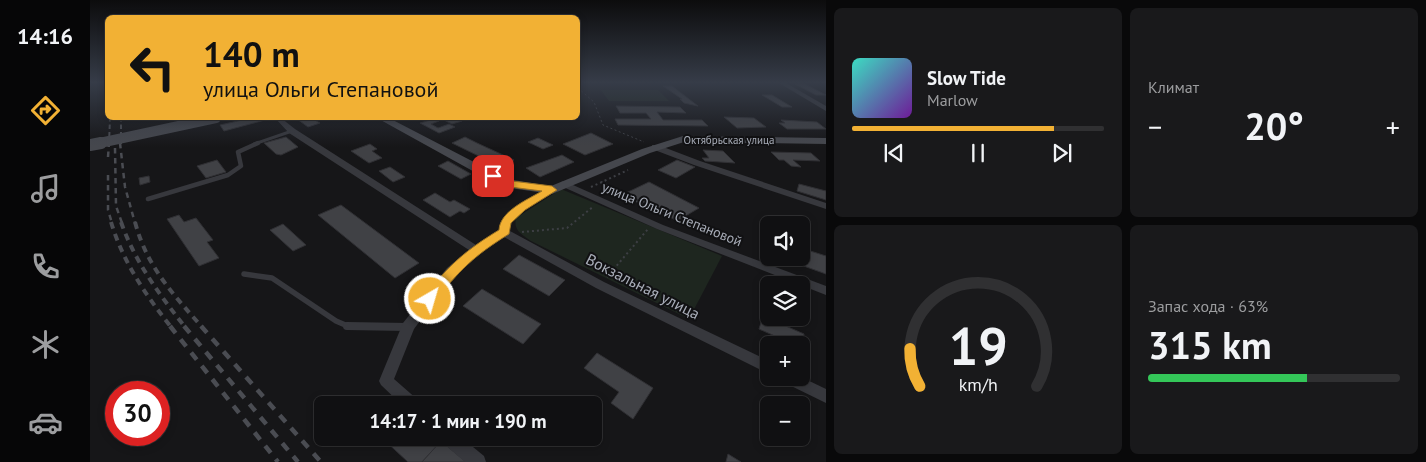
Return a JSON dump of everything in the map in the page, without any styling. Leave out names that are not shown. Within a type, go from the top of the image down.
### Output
[{"type":"main road","points":[[90,145],[207,120]]},
{"type":"main road","points":[[386,120],[510,184],[552,190]]},
{"type":"main road","name":"Октябрьская улица","points":[[552,190],[655,147],[683,139],[826,141]]},
{"type":"street","points":[[280,120],[292,131],[476,250]]},
{"type":"street","points":[[655,147],[826,206]]},
{"type":"street","name":"улица Ольги Степановой","points":[[564,184],[653,224],[826,291]]},
{"type":"street","points":[[403,396],[386,381],[408,327],[452,271],[476,250],[507,234],[505,222],[521,208],[552,190]]},
{"type":"street","name":"Вокзальная улица","points":[[507,234],[600,285],[760,364]]},
{"type":"street","points":[[805,386],[826,396]]},
{"type":"street","points":[[459,446],[478,462]]},
{"type":"lane","points":[[148,199],[228,175],[241,166],[238,152],[248,146],[292,131]]},
{"type":"lane","points":[[244,274],[272,278],[336,321],[350,327],[408,327]]},
{"type":"path","points":[[595,105],[603,125],[655,147]]},
{"type":"path","points":[[580,192],[628,170]]},
{"type":"path","points":[[601,182],[664,216]]},
{"type":"path","points":[[507,234],[567,228],[600,201]]},
{"type":"path","points":[[600,285],[653,224]]},
{"type":"shaded area","points":[[561,189],[722,256],[689,319],[531,241],[519,232],[515,222],[516,218]]},
{"type":"building","points":[[778,105],[788,105],[792,107],[782,107]]},
{"type":"building","points":[[616,106],[680,107],[686,113],[657,112],[663,120],[702,120],[708,126],[618,125],[615,119],[651,119],[646,113],[620,113]]},
{"type":"building","points":[[724,117],[754,118],[766,127],[737,128]]},
{"type":"building","points":[[242,120],[265,120],[224,131],[220,125]]},
{"type":"building","points":[[298,120],[315,120],[320,123],[308,127]]},
{"type":"building","points":[[436,120],[439,121],[431,124],[438,128],[449,124],[455,127],[439,133],[420,123]]},
{"type":"building","points":[[444,120],[462,121],[452,124]]},
{"type":"building","points":[[781,120],[817,122],[826,129],[787,129],[779,123],[785,123]]},
{"type":"building","points":[[591,133],[613,144],[585,155],[563,144]]},
{"type":"building","points":[[286,137],[298,147],[281,155],[276,154],[264,143]]},
{"type":"building","points":[[465,137],[514,160],[501,167],[452,143]]},
{"type":"building","points":[[538,138],[553,145],[543,149],[528,142]]},
{"type":"building","points":[[370,144],[377,149],[372,151],[382,158],[369,163],[351,151]]},
{"type":"building","points":[[703,150],[723,151],[735,163],[705,161],[702,158],[709,158]]},
{"type":"building","points":[[771,152],[811,153],[820,161],[793,160],[801,167],[791,166],[784,160],[779,160]]},
{"type":"building","points":[[562,155],[574,162],[540,177],[526,168]]},
{"type":"building","points":[[217,160],[226,172],[206,178],[197,166]]},
{"type":"building","points":[[677,160],[695,167],[676,178],[658,170]]},
{"type":"building","points":[[448,161],[471,174],[461,179],[438,166]]},
{"type":"building","points":[[390,167],[405,177],[393,182],[379,171]]},
{"type":"building","points":[[149,176],[150,182],[140,185],[139,178]]},
{"type":"building","points":[[486,181],[505,191],[497,195],[478,185]]},
{"type":"building","points":[[649,182],[699,208],[677,221],[626,193]]},
{"type":"building","points":[[799,184],[826,191],[826,200],[797,191]]},
{"type":"building","points":[[435,193],[450,202],[454,200],[470,209],[464,213],[460,211],[450,217],[423,200]]},
{"type":"building","points":[[341,205],[419,263],[395,278],[318,215]]},
{"type":"building","points":[[179,215],[184,222],[196,218],[213,240],[207,242],[219,258],[199,266],[167,219]]},
{"type":"building","points":[[283,224],[306,245],[293,251],[270,230]]},
{"type":"building","points":[[810,251],[826,256],[826,274],[804,266],[810,266]]},
{"type":"building","points":[[519,255],[565,280],[549,296],[503,269]]},
{"type":"building","points":[[482,289],[541,324],[523,344],[463,306]]},
{"type":"building","points":[[760,326],[786,326],[804,334],[804,336],[775,336],[759,329]]},
{"type":"building","points":[[597,353],[653,388],[633,419],[611,403],[619,392],[584,368]]},
{"type":"building","points":[[391,446],[437,446],[422,462],[408,462]]},
{"type":"building","points":[[436,446],[447,446],[466,462],[422,462]]},
{"type":"building","points":[[728,454],[741,462],[726,462]]},
{"type":"railway","points":[[109,144],[110,120]]},
{"type":"railway","points":[[121,120],[121,144]]},
{"type":"railway","points":[[108,157],[109,143]]},
{"type":"railway","points":[[120,143],[125,187],[135,223]]},
{"type":"railway","points":[[115,148],[116,206],[122,223]]},
{"type":"railway","points":[[108,175],[108,210],[112,223]]},
{"type":"railway","points":[[111,222],[128,264],[152,302],[171,327]]},
{"type":"railway","points":[[121,222],[133,251],[157,290],[185,327]]},
{"type":"railway","points":[[135,222],[146,253],[162,279],[202,327]]},
{"type":"railway","points":[[170,326],[278,462]]},
{"type":"railway","points":[[184,326],[298,462]]},
{"type":"railway","points":[[201,326],[321,462]]},
{"type":"route","points":[[430,299],[452,271],[476,250],[505,232],[505,222],[521,208],[552,190],[510,184],[493,176]]}]
